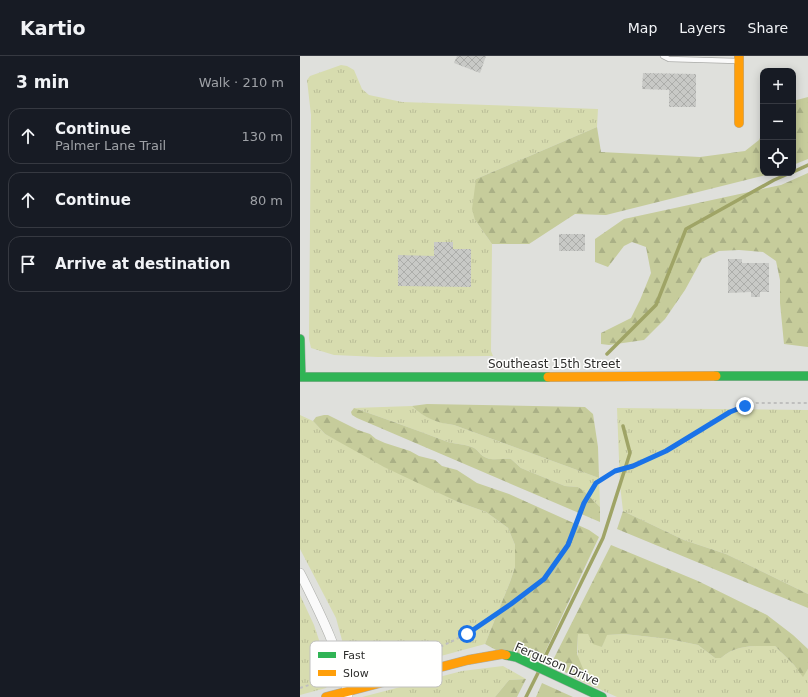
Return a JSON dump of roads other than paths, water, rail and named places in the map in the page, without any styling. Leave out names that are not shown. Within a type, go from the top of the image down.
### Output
[{"type":"main road","points":[[739,59],[739,123]]},
{"type":"main road","points":[[300,339],[300,377]]},
{"type":"main road","name":"Southeast 15th Street","points":[[300,377],[808,376]]},
{"type":"main road","name":"Ferguson Drive","points":[[442,667],[468,660],[502,654],[516,657],[602,697]]},
{"type":"main road","name":"Ferguson Drive","points":[[347,694],[372,687]]},
{"type":"main road","points":[[326,697],[347,694]]},
{"type":"street","points":[[300,573],[318,609],[330,641]]},
{"type":"lane","points":[[663,56],[669,59],[739,59]]},
{"type":"waterway","points":[[796,171],[808,165]]},
{"type":"waterway","points":[[607,354],[656,305],[686,229],[783,176]]},
{"type":"waterway","points":[[541,665],[603,538],[630,453],[623,426]]},
{"type":"waterway","points":[[526,697],[539,671]]}]
